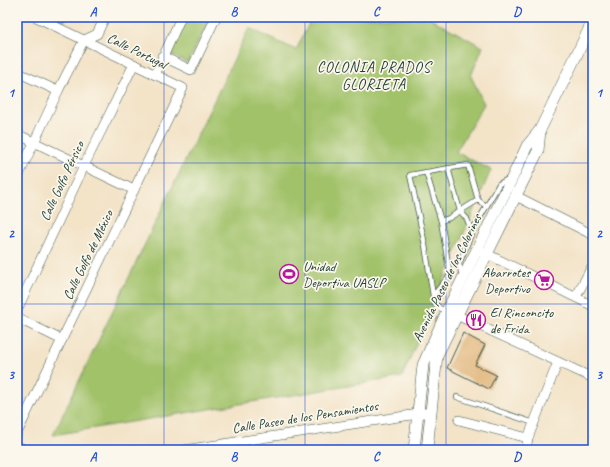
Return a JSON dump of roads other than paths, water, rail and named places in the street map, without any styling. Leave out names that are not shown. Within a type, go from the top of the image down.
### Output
[{"type":"main road","points":[[17,448],[21,450]]},
{"type":"street","name":"Calle Portugal","points":[[36,17],[183,88]]},
{"type":"street","points":[[17,179],[58,91],[84,40],[97,34],[105,17]]},
{"type":"street","points":[[155,75],[162,56],[181,17]]},
{"type":"street","points":[[162,56],[191,70],[216,17]]},
{"type":"street","name":"Avenida Paseo de los Colorines","points":[[414,450],[423,365],[452,313],[488,254],[516,196],[525,164],[527,146],[540,130],[593,21]]},
{"type":"street","name":"Calle Golfo Pérsico","points":[[17,310],[84,166],[134,64]]},
{"type":"street","points":[[17,72],[58,91]]},
{"type":"street","name":"Calle Golfo de México","points":[[17,434],[183,88]]},
{"type":"street","name":"Avenida Paseo de los Colorines","points":[[427,450],[437,355],[452,313],[462,278],[478,250],[513,176],[538,151],[540,130]]},
{"type":"street","points":[[17,134],[134,190]]},
{"type":"street","points":[[527,146],[538,151]]},
{"type":"street","points":[[516,196],[593,235]]},
{"type":"street","points":[[478,250],[593,306]]},
{"type":"street","points":[[576,297],[590,270]]},
{"type":"street","points":[[452,313],[593,378]]},
{"type":"street","points":[[17,318],[62,340]]},
{"type":"street","points":[[526,450],[528,438],[558,362]]},
{"type":"street","name":"Calle Paseo de los Pensamientos","points":[[188,450],[431,412]]},
{"type":"street","points":[[459,420],[528,438]]},
{"type":"lane","points":[[452,313],[438,308],[435,305],[425,245],[410,176],[468,165],[478,200],[486,206]]},
{"type":"lane","points":[[448,168],[460,211],[467,219],[472,232]]},
{"type":"lane","points":[[426,172],[441,221],[450,275],[433,296]]},
{"type":"lane","points":[[462,278],[459,264],[472,232],[498,184],[513,176]]},
{"type":"lane","points":[[441,221],[478,200]]},
{"type":"lane","points":[[457,397],[534,423]]},
{"type":"place","name":"Unidad Deportiva UASLP","points":[[289,274]]},
{"type":"place","name":"Abarrotes Deportivo","points":[[544,280]]},
{"type":"place","name":"El Rinconcito de Frida","points":[[476,320]]},
{"type":"district","name":"COLONIA PRADOS GLORIETA","points":[[374,76]]}]
